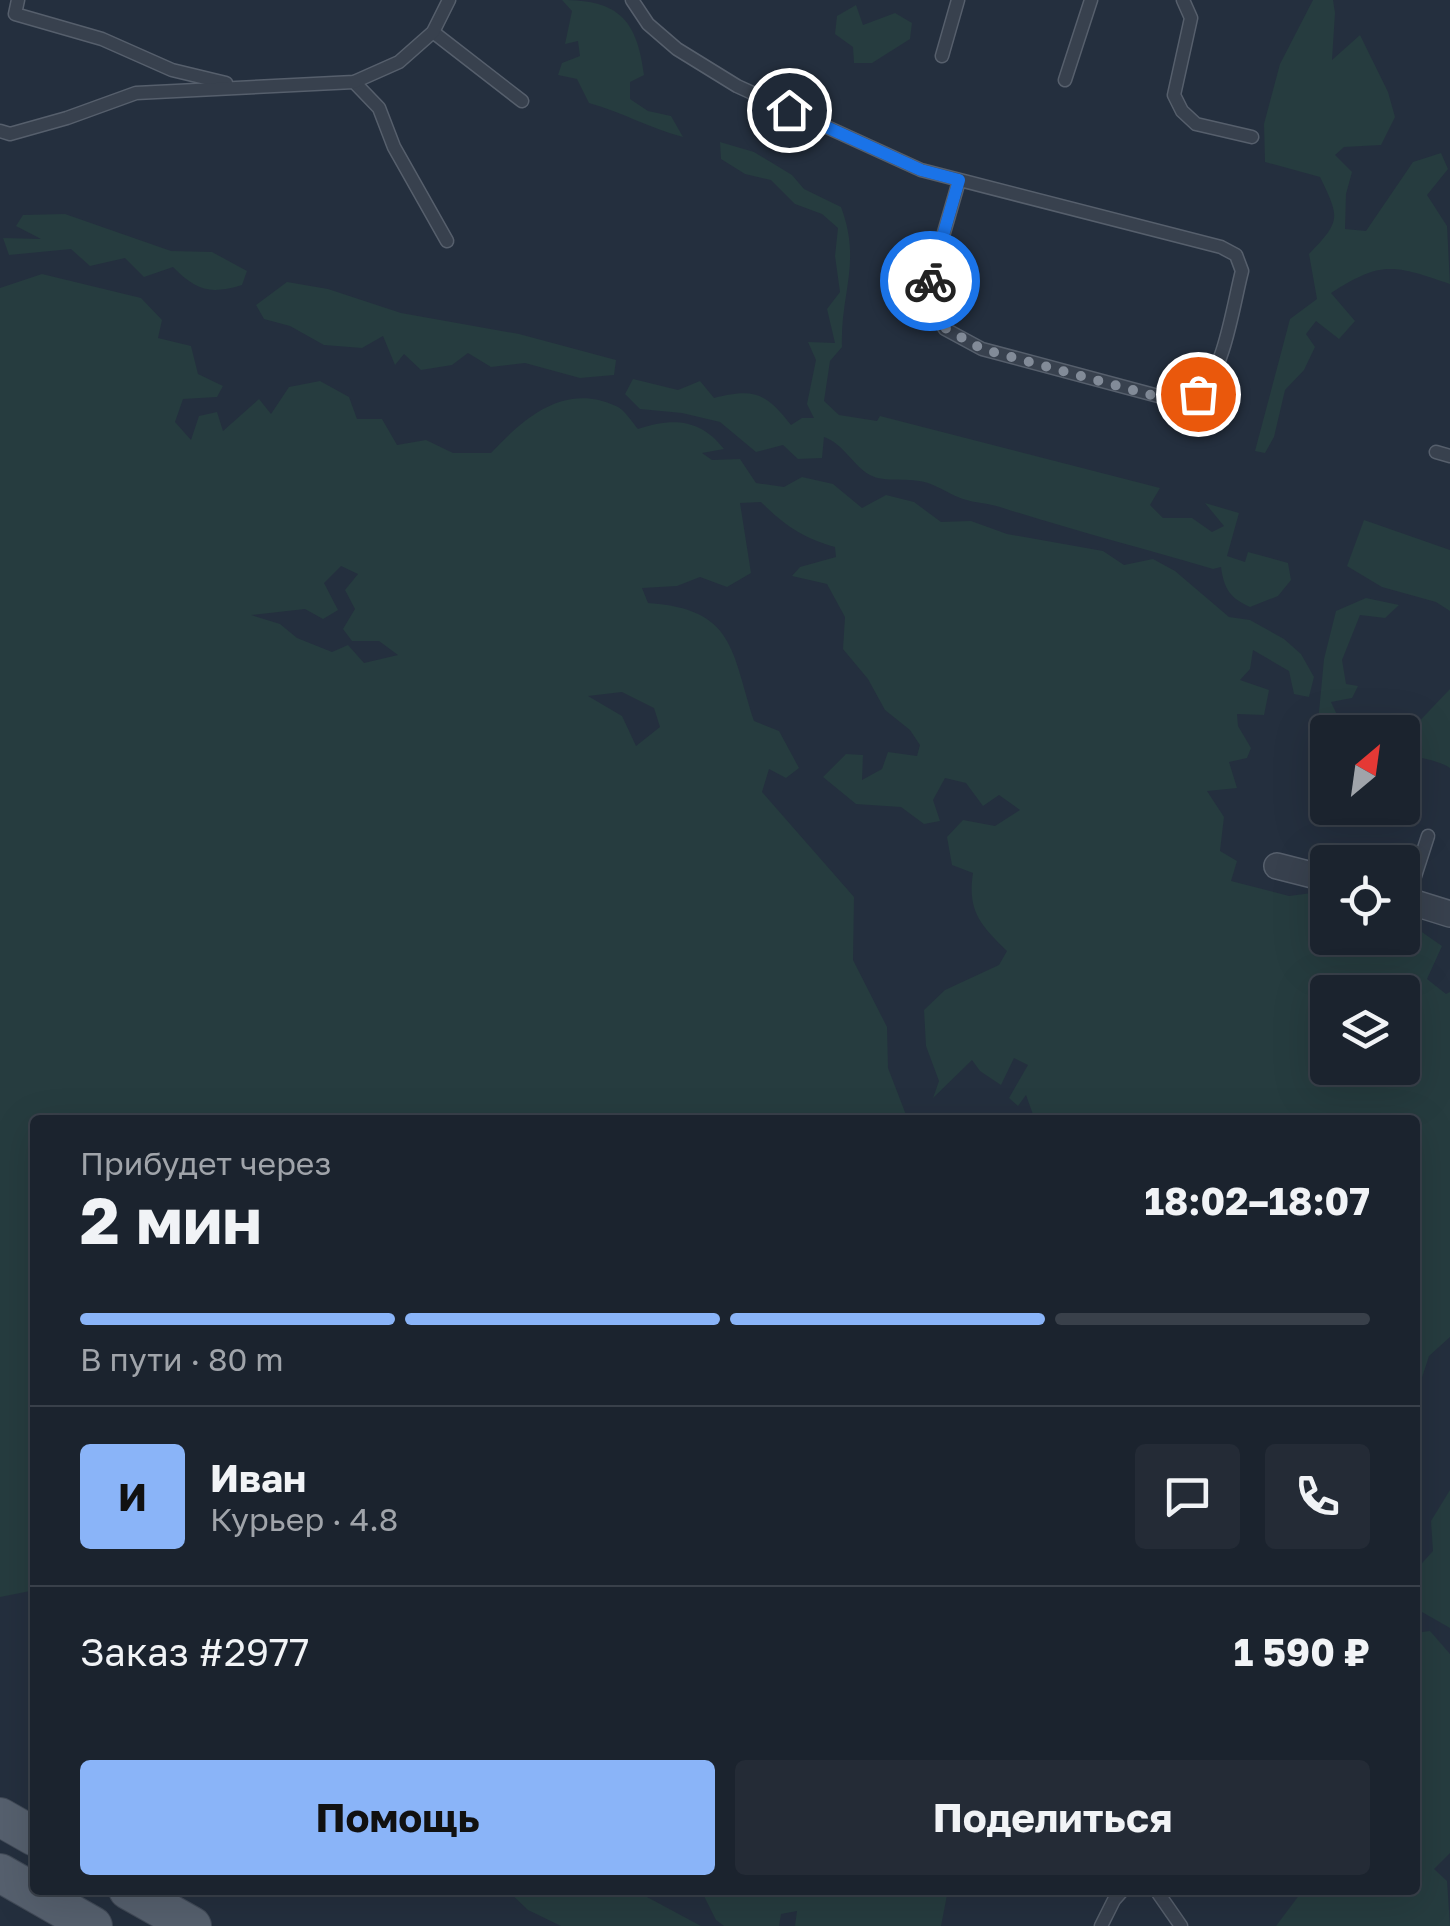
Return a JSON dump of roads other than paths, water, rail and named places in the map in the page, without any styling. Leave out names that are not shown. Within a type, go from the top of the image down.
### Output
[{"type":"main road","points":[[0,1817],[30,1834]]},
{"type":"main road","points":[[0,1873],[30,1890]]},
{"type":"main road","points":[[39,1895],[93,1926]]},
{"type":"main road","points":[[137,1895],[192,1926]]},
{"type":"street","points":[[1277,866],[1310,875]]},
{"type":"street","points":[[1420,905],[1450,914]]},
{"type":"lane","points":[[18,0],[14,14],[102,40],[172,70],[240,87]]},
{"type":"lane","points":[[0,131],[10,134],[136,93],[354,82],[398,62],[433,32],[448,0]]},
{"type":"lane","points":[[632,0],[648,24],[677,49],[737,86],[921,170],[1221,247],[1236,255],[1242,271],[1213,378],[1198,394],[1184,399],[1162,398],[982,349],[945,328],[926,298],[959,180]]},
{"type":"lane","points":[[942,56],[958,0]]},
{"type":"lane","points":[[1065,80],[1091,0]]},
{"type":"lane","points":[[1183,0],[1191,18],[1174,95],[1182,111],[1196,124],[1252,137]]},
{"type":"lane","points":[[433,32],[522,100]]},
{"type":"lane","points":[[354,82],[378,108],[394,147],[446,241]]},
{"type":"lane","points":[[1420,858],[1428,836]]},
{"type":"lane","points":[[1102,1926],[1118,1895]]},
{"type":"lane","points":[[1159,1895],[1181,1926]]}]
